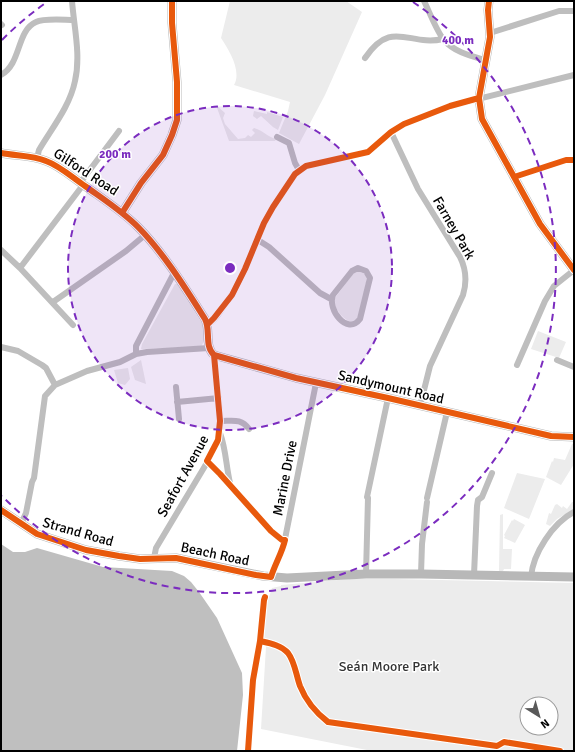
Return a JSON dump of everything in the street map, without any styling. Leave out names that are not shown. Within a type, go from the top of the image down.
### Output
[{"type":"street","points":[[37,158],[39,150],[69,100],[76,80],[77,43],[72,1]]},
{"type":"street","points":[[122,213],[141,183],[163,155],[177,120],[177,82],[172,23],[172,1]]},
{"type":"street","points":[[424,1],[443,39],[448,44],[462,53],[485,60]]},
{"type":"street","points":[[489,1],[488,10],[490,33],[479,98],[482,119],[540,224],[574,270],[554,286],[545,301],[516,364]]},
{"type":"street","points":[[490,33],[559,11],[574,11]]},
{"type":"street","points":[[1,75],[13,63],[19,51],[24,34],[29,27],[38,21],[74,20]]},
{"type":"street","points":[[365,58],[377,43],[387,37],[404,36],[435,41],[443,39]]},
{"type":"street","points":[[20,524],[26,513],[34,478],[45,396],[55,385],[87,371],[120,362],[136,354],[147,352],[211,352],[208,324],[232,295],[258,240],[264,223],[291,179],[299,170],[306,166],[368,152],[391,132],[404,124],[450,106],[574,75]]},
{"type":"street","points":[[20,268],[119,131]]},
{"type":"street","name":"Farney Park","points":[[391,132],[418,189],[462,260],[465,271],[466,285],[463,296],[429,367],[420,406]]},
{"type":"street","points":[[277,137],[289,143],[295,163],[299,170]]},
{"type":"street","name":"Gilford Road","points":[[1,154],[37,158],[46,161],[56,166],[122,213],[145,235],[174,273],[208,324]]},
{"type":"street","points":[[514,177],[566,160],[574,160]]},
{"type":"street","points":[[53,302],[145,235]]},
{"type":"street","points":[[258,240],[269,246],[320,294],[331,299]]},
{"type":"street","points":[[2,250],[74,325]]},
{"type":"street","points":[[361,268],[368,274],[370,278],[363,311],[358,322],[348,325],[344,323],[332,308],[331,299],[354,270],[361,268]]},
{"type":"street","points":[[136,354],[136,346],[174,273]]},
{"type":"street","points":[[1,347],[18,351],[42,364],[46,368],[55,385]]},
{"type":"street","name":"Sandymount Road","points":[[211,352],[240,364],[316,383],[388,398],[551,436],[574,437]]},
{"type":"street","name":"Seafort Avenue","points":[[154,558],[156,548],[218,440],[220,421],[211,352]]},
{"type":"street","points":[[557,360],[574,367]]},
{"type":"street","name":"Marine Drive","points":[[271,576],[283,549],[316,383]]},
{"type":"street","points":[[176,387],[179,419]]},
{"type":"street","points":[[177,402],[218,398]]},
{"type":"street","points":[[366,574],[368,498],[388,398]]},
{"type":"street","points":[[421,574],[422,544],[427,500],[447,412]]},
{"type":"street","points":[[220,421],[241,421],[245,423],[249,429]]},
{"type":"street","points":[[220,431],[230,484]]},
{"type":"street","points":[[207,461],[230,484],[271,531],[282,540],[285,540]]},
{"type":"street","points":[[474,575],[477,506],[492,473]]},
{"type":"street","name":"Strand Road","points":[[1,510],[37,534],[86,550],[126,557],[154,558]]},
{"type":"street","points":[[531,577],[532,567],[550,531],[563,519],[574,512]]},
{"type":"street","name":"Beach Road","points":[[154,558],[176,558],[260,576],[287,578],[366,574],[574,577]]},
{"type":"green space","points":[[230,1],[346,1],[362,12],[325,95],[299,144],[279,133],[290,102],[234,85],[236,79],[236,67],[228,48],[221,38]]},
{"type":"green space","points":[[216,105],[225,113],[223,118],[225,124],[238,139],[245,138],[248,135],[251,137],[255,133],[252,130],[254,128],[276,139],[275,141],[229,141]]},
{"type":"green space","points":[[254,111],[267,114],[267,112],[283,117],[278,130],[261,116],[257,119],[253,116]]},
{"type":"green space","points":[[355,271],[365,274],[367,277],[360,315],[357,319],[350,322],[344,318],[337,309],[335,298]]},
{"type":"green space","points":[[175,284],[177,284],[205,328],[205,339],[201,347],[141,349],[142,344]]},
{"type":"green space","points":[[538,331],[566,342],[559,358],[531,349]]},
{"type":"green space","points":[[141,360],[146,384],[135,380],[131,367]]},
{"type":"green space","points":[[128,368],[130,379],[125,385],[118,383],[114,370]]},
{"type":"green space","points":[[572,444],[574,444],[574,464],[561,485],[546,477],[554,458],[565,460]]},
{"type":"green space","points":[[517,473],[545,479],[529,519],[504,508]]},
{"type":"green space","points":[[572,502],[574,502],[574,509],[557,519],[550,526],[546,524],[549,513],[551,514],[555,505],[557,504],[562,508],[563,506],[567,509]]},
{"type":"green space","points":[[503,514],[503,549],[512,549],[511,569],[499,571],[500,515]]},
{"type":"green space","points":[[514,519],[525,525],[515,543],[504,538],[504,535]]},
{"type":"green space","name":"Seán Moore Park","points":[[350,579],[574,583],[574,751],[372,751],[261,729],[266,647],[262,635],[265,600],[269,597],[272,588]]},
{"type":"shaded area","points":[[1,544],[13,552],[25,552],[37,548],[103,567],[172,571],[184,576],[191,582],[217,618],[242,673],[243,695],[237,751],[1,751]]},
{"type":"cycle path","points":[[122,213],[141,183],[163,155],[177,120],[177,82],[172,23],[172,1]]},
{"type":"cycle path","points":[[489,1],[488,10],[490,37],[479,98],[482,119],[540,224],[574,270]]},
{"type":"cycle path","points":[[208,324],[232,295],[245,269],[264,223],[295,174],[306,166],[368,152],[391,132],[404,124],[450,106],[479,98]]},
{"type":"cycle path","points":[[1,153],[41,159],[51,163],[66,172],[132,221],[165,259],[205,319],[208,328],[208,343],[214,355],[296,378],[551,436],[574,437]]},
{"type":"cycle path","points":[[514,177],[566,160],[574,160]]},
{"type":"cycle path","points":[[1,510],[37,534],[86,550],[140,559],[176,558],[271,577],[285,540],[282,540],[271,531],[207,461],[218,440],[220,421],[214,355]]},
{"type":"cycle path","points":[[248,751],[253,680],[260,641],[265,597]]},
{"type":"cycle path","points":[[260,641],[278,646],[288,653],[292,660],[305,697],[315,710],[328,722],[497,746],[504,742],[560,751]]}]
